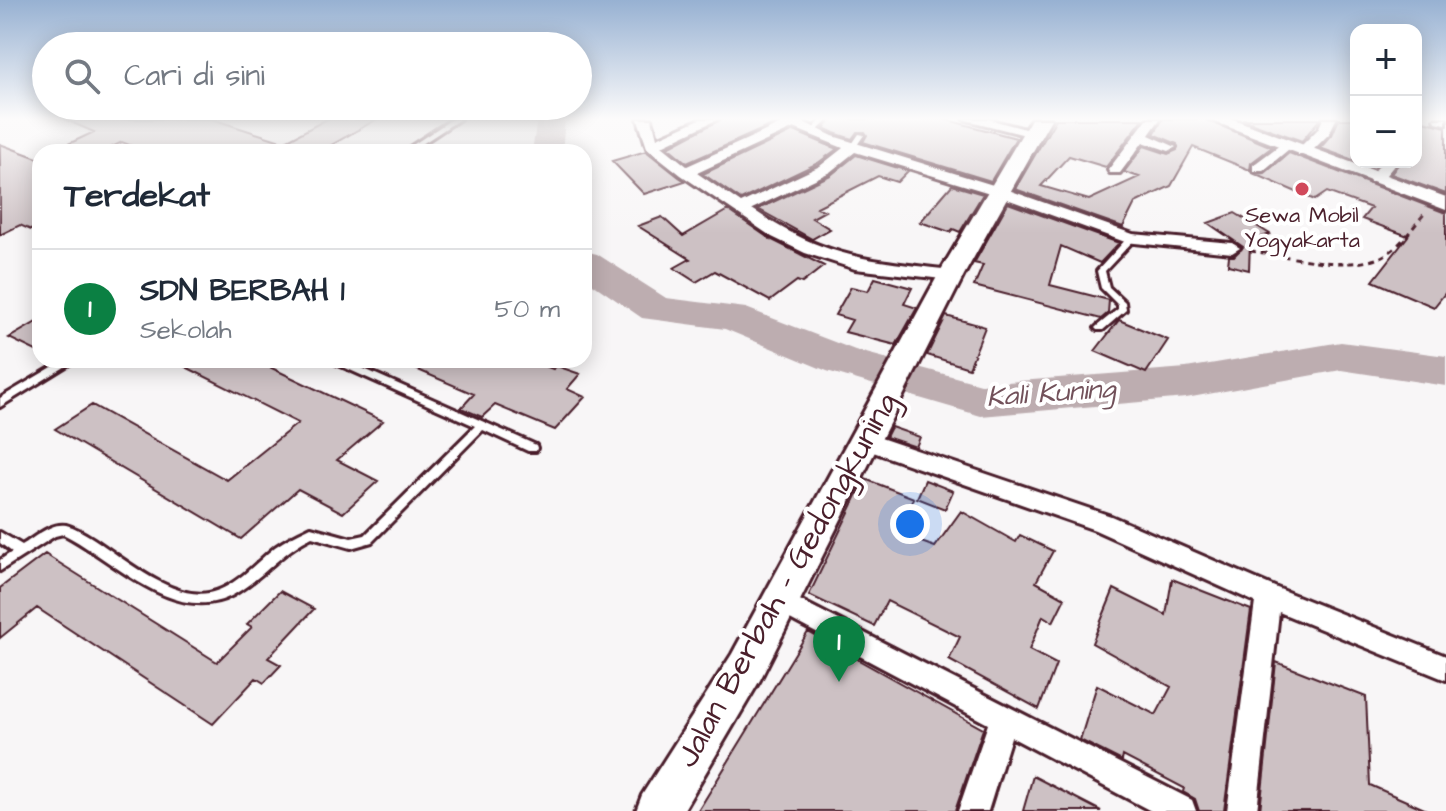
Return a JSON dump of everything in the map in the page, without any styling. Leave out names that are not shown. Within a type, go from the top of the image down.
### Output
[{"type":"main road","name":"Jalan Berbah - Gedongkuning","points":[[658,811],[782,602],[863,440],[1018,157]]},
{"type":"street","points":[[667,157],[778,234],[834,258],[878,267],[951,275]]},
{"type":"street","points":[[686,172],[717,157]]},
{"type":"street","points":[[742,208],[825,169],[839,157]]},
{"type":"street","points":[[902,157],[1131,239],[1232,248]]},
{"type":"street","points":[[1115,170],[1125,157]]},
{"type":"street","points":[[1258,168],[1271,157]]},
{"type":"street","points":[[1316,157],[1442,202]]},
{"type":"street","points":[[1375,179],[1385,168]]},
{"type":"street","points":[[863,440],[1103,523],[1268,596],[1446,668]]},
{"type":"street","points":[[1242,811],[1268,596]]},
{"type":"street","points":[[782,602],[1175,810]]},
{"type":"street","points":[[973,811],[1003,719]]},
{"type":"lane","points":[[1100,328],[1122,310],[1122,304],[1105,288],[1101,271],[1131,239]]},
{"type":"lane","points":[[0,403],[58,368]]},
{"type":"lane","points":[[353,368],[532,448]]},
{"type":"lane","points":[[0,566],[52,532],[64,529],[178,597],[207,600],[226,594],[291,542],[311,532],[351,543],[368,539],[482,425]]},
{"type":"lane","points":[[0,537],[21,551]]},
{"type":"path","points":[[1232,248],[1350,262],[1374,261],[1442,202]]},
{"type":"building","points":[[0,157],[32,157],[32,230],[20,225],[0,235]]},
{"type":"building","points":[[626,157],[654,157],[685,181],[644,194],[612,161]]},
{"type":"building","points":[[680,157],[701,157],[687,163]]},
{"type":"building","points":[[739,157],[826,157],[741,200],[703,174]]},
{"type":"building","points":[[854,157],[908,171],[897,182],[878,176],[817,207],[825,211],[812,218],[830,229],[812,239],[758,209],[831,175]]},
{"type":"building","points":[[912,157],[1005,157],[991,181]]},
{"type":"building","points":[[1034,157],[1068,157],[1041,186],[1089,200],[1139,177],[1124,172],[1136,157],[1187,157],[1171,186],[1135,203],[1123,227],[1015,189]]},
{"type":"building","points":[[1072,157],[1114,157],[1106,167]]},
{"type":"building","points":[[1217,157],[1259,157],[1251,163],[1250,170]]},
{"type":"building","points":[[1284,157],[1299,157],[1446,213],[1446,292],[1434,307],[1373,281],[1408,236],[1362,219],[1371,208],[1327,192],[1315,200],[1255,174],[1265,173]]},
{"type":"building","points":[[1422,157],[1446,157],[1446,194],[1391,174],[1396,168],[1422,168]]},
{"type":"building","points":[[952,185],[983,194],[960,232],[953,229],[950,232],[920,222]]},
{"type":"building","points":[[1008,203],[1119,243],[1100,263],[1061,246],[1050,285],[1109,300],[1108,313],[1101,319],[974,286],[983,265],[974,263]]},
{"type":"building","points":[[728,210],[770,239],[824,266],[770,301],[715,271],[696,282],[674,268],[690,259],[638,226],[662,217],[683,236]]},
{"type":"building","points":[[1235,213],[1270,234],[1250,242],[1249,270],[1228,265],[1229,256],[1234,256],[1243,247],[1208,223]]},
{"type":"building","points":[[875,278],[912,288],[904,304],[917,308],[896,345],[845,332],[852,320],[835,315],[851,287],[868,291]]},
{"type":"building","points":[[946,316],[985,327],[969,368],[927,355]]},
{"type":"building","points":[[1119,320],[1168,340],[1146,373],[1095,351]]},
{"type":"building","points":[[32,325],[32,349],[9,338]]},
{"type":"building","points":[[188,368],[272,368],[383,421],[337,460],[378,481],[343,513],[298,489],[241,539],[55,429],[92,405],[227,480],[298,423]]},
{"type":"building","points":[[414,368],[563,368],[580,374],[567,389],[585,397],[555,430],[495,405],[482,417],[461,408],[474,394]]},
{"type":"building","points":[[891,427],[920,437],[916,447],[886,437]]},
{"type":"building","points":[[865,479],[914,498],[899,534],[935,547],[961,511],[1016,542],[1020,535],[1053,551],[1036,582],[1065,598],[1053,622],[1043,616],[1029,650],[1056,664],[1039,709],[949,660],[960,637],[887,601],[874,626],[809,595]]},
{"type":"building","points":[[925,480],[953,491],[945,509],[917,498]]},
{"type":"building","points":[[45,554],[217,662],[252,627],[247,624],[280,591],[314,609],[268,658],[281,665],[264,683],[256,678],[213,724],[37,608],[0,638],[0,588]]},
{"type":"building","points":[[1172,579],[1251,610],[1224,811],[1199,811],[1195,799],[1183,792],[1184,788],[1123,756],[1122,761],[1080,740],[1097,685],[1156,715],[1171,687],[1092,643],[1114,589],[1166,615]]},
{"type":"building","points":[[808,632],[983,729],[955,811],[698,811]]},
{"type":"building","points":[[1276,662],[1366,697],[1370,785],[1429,811],[1260,811]]},
{"type":"building","points":[[1033,776],[1101,811],[1023,811]]},
{"type":"waterway","name":"Kali Kuning","points":[[592,267],[656,309],[732,317],[842,361],[981,400],[1186,383],[1341,356],[1446,371]]},
{"type":"place","name":"Sewa Mobil Yogyakarta","points":[[1302,189]]},
{"type":"place","name":"SDN BERBAH 1","points":[[839,682]]}]
